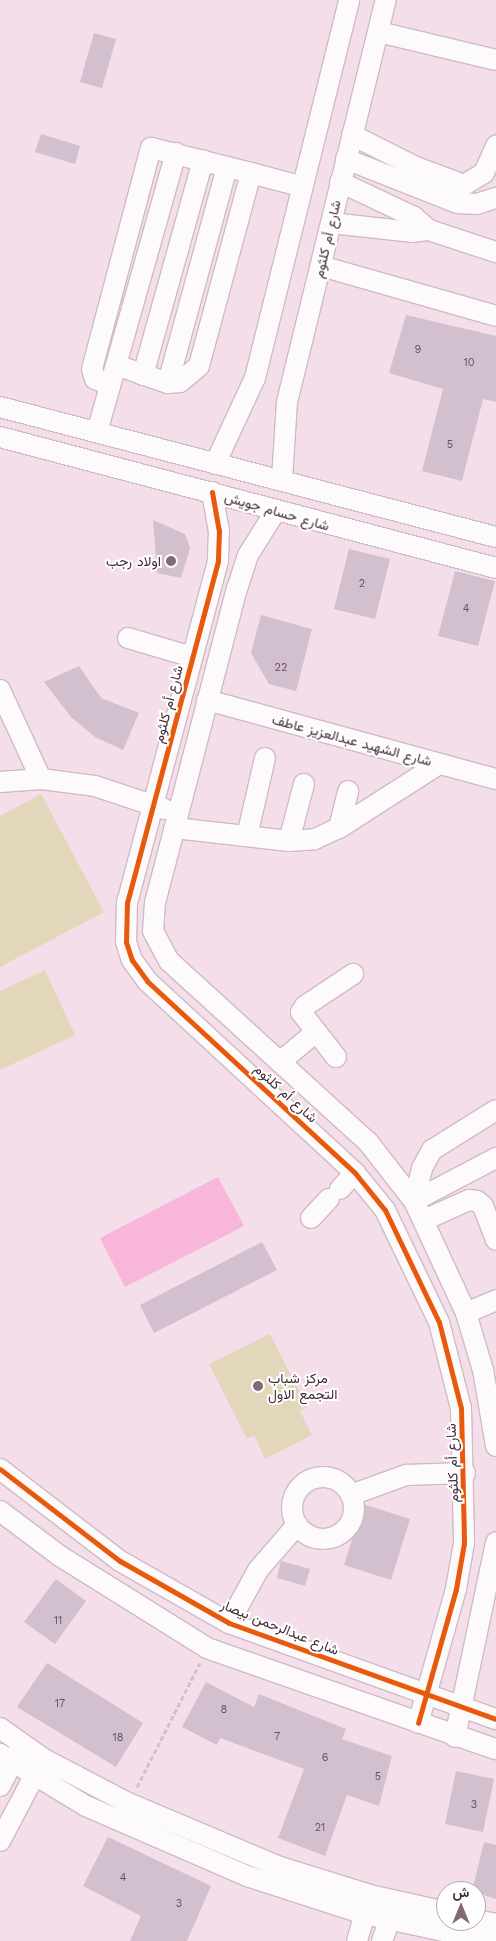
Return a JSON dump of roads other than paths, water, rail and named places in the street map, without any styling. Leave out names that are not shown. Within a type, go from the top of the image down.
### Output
[{"type":"street","points":[[215,464],[255,378],[300,186],[350,0]]},
{"type":"street","name":"شارع أم كلثوم","points":[[282,479],[287,402],[386,0]]},
{"type":"street","points":[[379,32],[496,60]]},
{"type":"street","points":[[352,135],[418,168],[464,184],[484,173],[496,146]]},
{"type":"street","points":[[110,385],[95,379],[92,368],[150,150],[176,153],[300,186]]},
{"type":"street","points":[[97,432],[176,153]]},
{"type":"street","points":[[346,159],[457,202],[477,204],[496,198]]},
{"type":"street","points":[[143,375],[203,160]]},
{"type":"street","points":[[168,383],[227,166]]},
{"type":"street","points":[[116,365],[168,383],[185,379],[199,366],[251,173]]},
{"type":"street","points":[[340,182],[414,218],[429,230],[496,252]]},
{"type":"street","points":[[331,223],[412,232],[429,230]]},
{"type":"street","points":[[321,266],[496,316]]},
{"type":"street","points":[[0,407],[215,464],[282,479],[496,537]]},
{"type":"street","name":"شارع حسام جويش","points":[[0,437],[212,492],[275,512],[496,568]]},
{"type":"street","name":"شارع أم كلثوم","points":[[212,492],[219,530],[218,561],[127,902],[126,942],[132,960],[147,981],[356,1173],[386,1210],[439,1322],[460,1408],[465,1473],[464,1543],[456,1589],[418,1722]]},
{"type":"street","name":"شارع أم كلثوم","points":[[275,512],[248,556],[207,700],[152,918],[158,946],[169,962],[368,1142],[414,1201],[466,1313],[483,1370],[496,1446]]},
{"type":"street","points":[[128,638],[192,657]]},
{"type":"street","points":[[0,690],[41,779]]},
{"type":"street","name":"شارع الشهيد عبدالعزيز عاطف","points":[[207,700],[496,779]]},
{"type":"street","points":[[246,836],[265,758]]},
{"type":"street","points":[[0,782],[41,779],[95,786],[152,806],[178,820],[246,836],[288,841],[315,839],[339,828],[439,764]]},
{"type":"street","points":[[288,841],[304,784]]},
{"type":"street","points":[[339,828],[348,791]]},
{"type":"street","points":[[336,1057],[303,1016],[302,1008],[353,974]]},
{"type":"street","points":[[280,1062],[316,1032]]},
{"type":"street","points":[[414,1201],[422,1168],[432,1150],[496,1110]]},
{"type":"street","points":[[414,1201],[496,1158]]},
{"type":"street","points":[[311,1218],[356,1173]]},
{"type":"street","points":[[424,1220],[469,1200],[491,1211],[496,1240]]},
{"type":"street","points":[[466,1313],[496,1300]]},
{"type":"street","name":"شارع عبدالرحمن بيصار","points":[[0,1469],[120,1561],[229,1623],[426,1695],[496,1718]]},
{"type":"street","points":[[350,1494],[406,1475],[465,1473]]},
{"type":"street","points":[[332,1478],[350,1494],[352,1518],[334,1536],[318,1538],[297,1525],[293,1501],[308,1481],[332,1478]]},
{"type":"street","points":[[0,1511],[77,1566],[208,1648],[418,1722],[455,1737],[496,1749]]},
{"type":"street","points":[[229,1623],[258,1570],[297,1525]]},
{"type":"street","points":[[455,1737],[464,1708],[492,1589],[496,1542]]},
{"type":"street","points":[[0,1728],[24,1746],[39,1767],[86,1806],[183,1851],[365,1914],[490,1941]]},
{"type":"street","points":[[0,1786],[6,1758],[24,1746]]},
{"type":"street","points":[[6,1758],[39,1767],[277,1866],[370,1895],[436,1910]]},
{"type":"street","points":[[0,1841],[39,1767]]},
{"type":"street","points":[[357,1941],[370,1895]]},
{"type":"street","points":[[382,1941],[391,1920],[396,1901]]},
{"type":"place","name":"اولاد رجب","points":[[171,561]]},
{"type":"place","name":"مركز شباب التجمع الاول","points":[[258,1386]]}]
